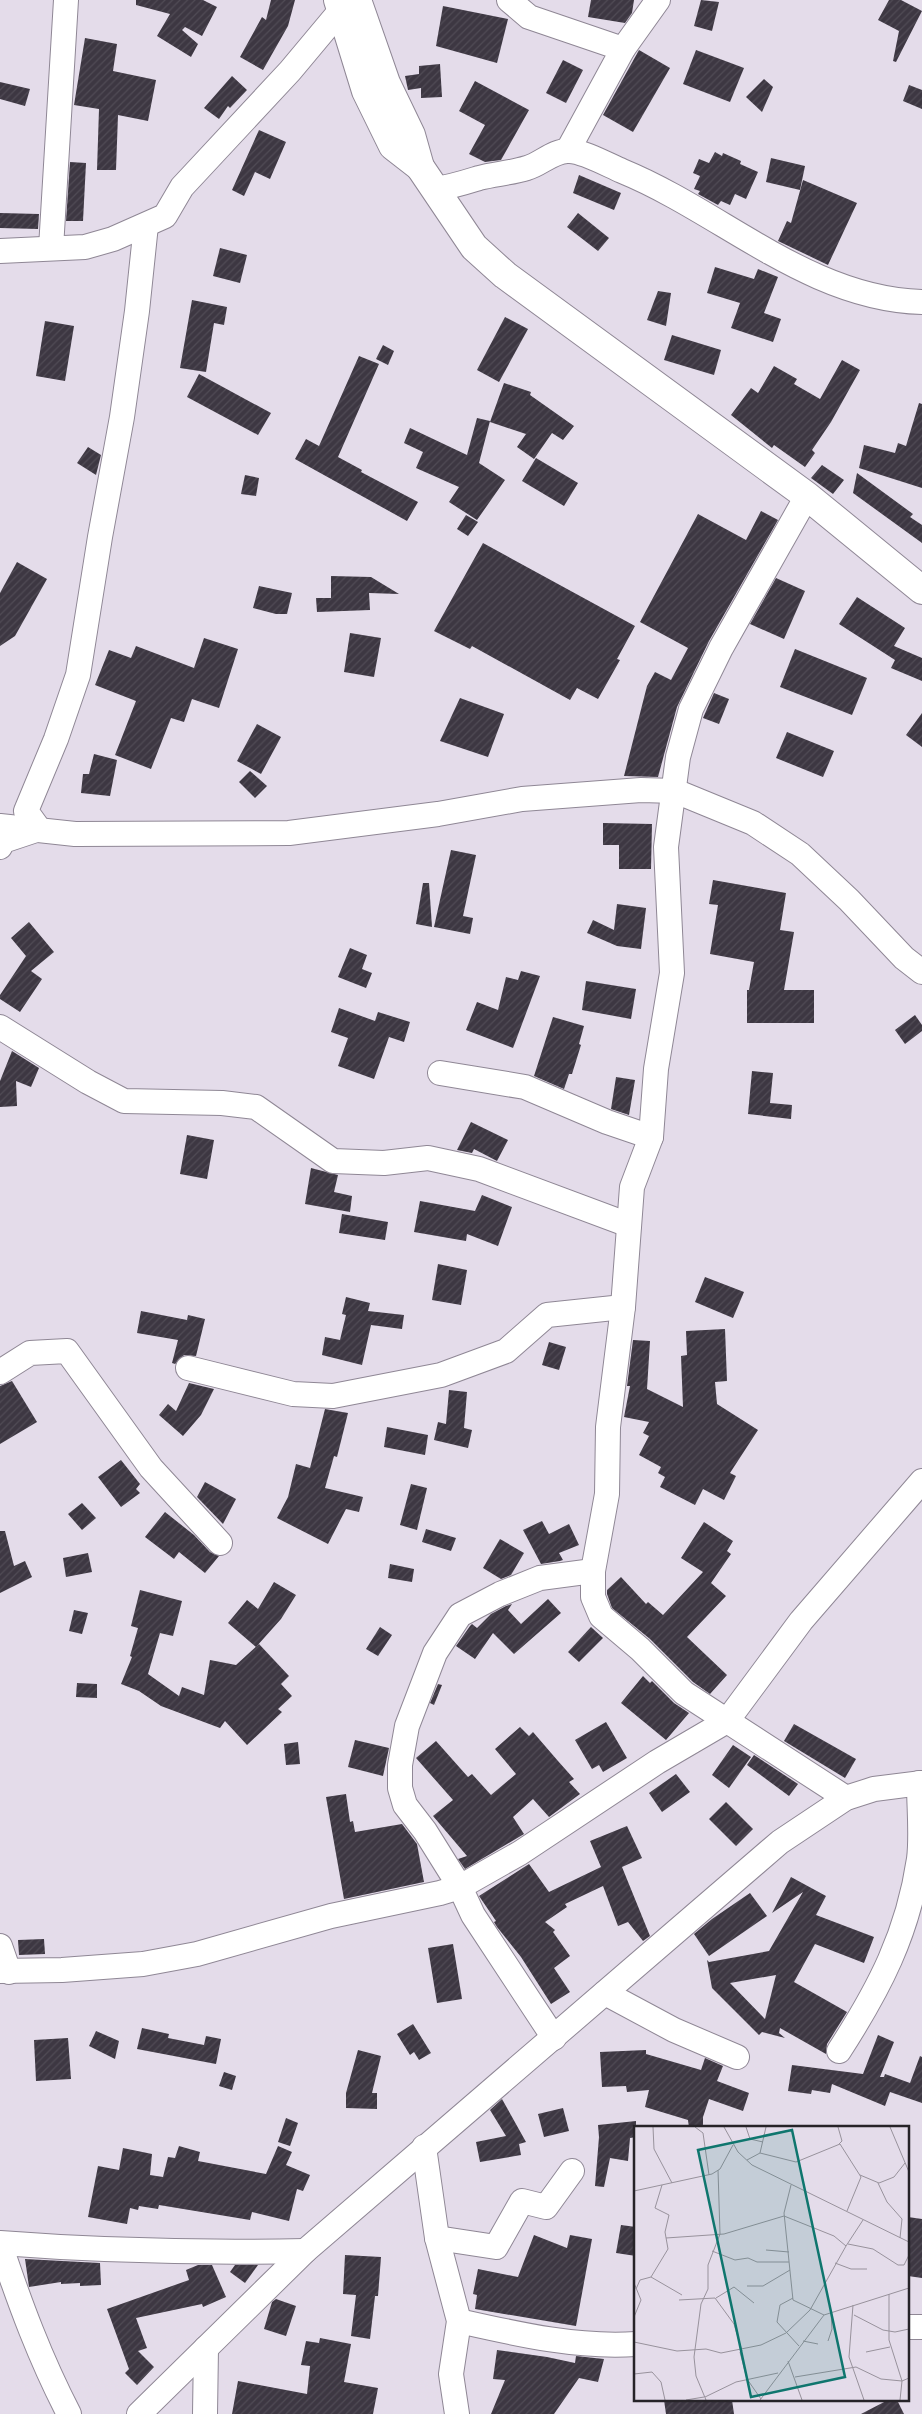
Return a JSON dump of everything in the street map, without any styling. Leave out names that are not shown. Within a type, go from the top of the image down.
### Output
[{"type":"main road","points":[[345,3],[411,136],[427,178],[474,247],[504,275],[806,496],[922,590]]},
{"type":"street","points":[[50,248],[66,0]]},
{"type":"street","points":[[510,0],[529,17],[622,49]]},
{"type":"street","points":[[427,178],[456,186],[479,178],[529,168],[549,157],[568,150],[622,49],[658,0]]},
{"type":"street","points":[[0,251],[85,247],[146,225],[165,216],[182,187],[290,70],[345,3]]},
{"type":"street","points":[[568,150],[650,183],[802,269],[856,293],[896,301],[922,302]]},
{"type":"street","points":[[39,829],[26,811],[56,739],[78,675],[100,537],[122,417],[137,311],[146,225]]},
{"type":"street","points":[[806,496],[721,648],[691,710],[678,757],[675,791],[666,847],[672,973],[656,1069],[651,1138],[632,1187],[623,1307],[608,1426],[607,1494],[593,1572],[594,1596],[602,1616],[640,1649],[684,1692],[846,1798]]},
{"type":"street","points":[[0,826],[75,834],[289,833],[438,814],[522,799],[641,790],[675,791],[753,823],[800,854],[849,900],[904,958],[922,972]]},
{"type":"street","points":[[0,847],[3,841],[39,829]]},
{"type":"street","points":[[0,1027],[88,1082],[124,1101],[222,1103],[256,1107],[333,1161],[384,1163],[428,1158],[479,1169],[629,1225]]},
{"type":"street","points":[[440,1072],[525,1087],[651,1138]]},
{"type":"street","points":[[188,1368],[293,1394],[333,1396],[441,1375],[506,1351],[546,1315],[623,1307]]},
{"type":"street","points":[[0,1372],[30,1353],[67,1352],[151,1468],[220,1543]]},
{"type":"street","points":[[0,1946],[4,1971],[62,1970],[143,1964],[197,1954],[331,1916],[460,1887],[520,1853],[657,1762],[727,1721],[801,1621],[922,1481]]},
{"type":"street","points":[[554,2038],[473,1915],[460,1887],[425,1831],[405,1804],[400,1788],[400,1765],[407,1726],[435,1653],[460,1615],[500,1594],[540,1578],[593,1572]]},
{"type":"street","points":[[139,2414],[305,2251],[780,1842],[846,1798],[874,1789],[920,1783],[919,1858],[899,1942],[872,1999],[839,2051]]},
{"type":"street","points":[[605,1994],[674,2030],[737,2058]]},
{"type":"street","points":[[424,2148],[437,2238],[459,2321],[450,2374],[457,2414]]},
{"type":"street","points":[[437,2238],[496,2247],[522,2201],[546,2207],[572,2171]]},
{"type":"street","points":[[69,2414],[44,2366],[0,2244],[101,2251],[225,2253],[305,2251]]},
{"type":"street","points":[[459,2321],[559,2341],[609,2346],[634,2344]]},
{"type":"street","points":[[205,2414],[206,2348]]},
{"type":"building","points":[[136,0],[203,0],[217,7],[202,36],[185,27],[182,30],[198,44],[191,57],[157,36],[170,14],[136,5]]},
{"type":"building","points":[[271,0],[295,0],[288,26],[263,70],[240,57],[262,17],[266,20]]},
{"type":"building","points":[[591,0],[634,0],[632,13],[625,23],[588,17]]},
{"type":"building","points":[[701,0],[719,2],[712,31],[694,26]]},
{"type":"building","points":[[889,0],[901,0],[922,11],[896,62],[893,61],[899,31],[878,20]]},
{"type":"building","points":[[443,6],[508,19],[497,63],[436,46]]},
{"type":"building","points":[[85,38],[117,44],[113,71],[156,80],[148,121],[118,115],[116,170],[97,170],[99,109],[74,105]]},
{"type":"building","points":[[639,50],[670,68],[633,132],[603,115]]},
{"type":"building","points":[[696,50],[744,68],[730,102],[683,84]]},
{"type":"building","points":[[563,60],[583,70],[566,103],[546,93]]},
{"type":"building","points":[[440,64],[442,97],[421,98],[421,88],[408,90],[405,76],[419,74],[419,66]]},
{"type":"building","points":[[232,76],[247,90],[230,108],[228,106],[219,119],[204,108]]},
{"type":"building","points":[[764,79],[773,87],[762,112],[746,97]]},
{"type":"building","points":[[475,81],[529,110],[501,160],[485,162],[469,154],[485,125],[459,111]]},
{"type":"building","points":[[0,82],[30,89],[25,106],[0,99]]},
{"type":"building","points":[[909,85],[922,90],[922,109],[903,101]]},
{"type":"building","points":[[259,130],[286,142],[270,179],[255,172],[244,196],[232,190]]},
{"type":"building","points":[[715,152],[722,156],[723,153],[741,161],[740,164],[758,172],[746,199],[735,194],[730,205],[721,201],[718,205],[698,194],[700,191],[694,189],[700,176],[693,173],[699,159],[709,163]]},
{"type":"building","points":[[771,158],[805,166],[800,190],[766,182]]},
{"type":"building","points":[[70,162],[86,163],[83,221],[66,221]]},
{"type":"building","points":[[579,175],[621,193],[614,210],[573,193]]},
{"type":"building","points":[[803,180],[857,203],[828,265],[778,241],[787,221],[791,223]]},
{"type":"building","points":[[0,213],[39,214],[38,229],[0,228]]},
{"type":"building","points":[[578,213],[609,238],[598,251],[567,227]]},
{"type":"building","points":[[220,248],[247,255],[240,283],[213,276]]},
{"type":"building","points":[[715,267],[754,279],[758,269],[778,277],[764,313],[781,319],[773,342],[731,328],[740,303],[707,293]]},
{"type":"building","points":[[658,291],[671,293],[666,326],[647,320]]},
{"type":"building","points":[[192,300],[227,307],[224,325],[214,323],[206,372],[180,368]]},
{"type":"building","points":[[505,317],[528,329],[499,382],[477,370]]},
{"type":"building","points":[[45,321],[74,326],[65,381],[36,376]]},
{"type":"building","points":[[672,335],[721,350],[714,375],[664,360]]},
{"type":"building","points":[[383,345],[394,351],[388,365],[376,359]]},
{"type":"building","points":[[359,356],[379,364],[338,457],[362,470],[361,472],[418,502],[407,521],[295,459],[306,439],[319,446]]},
{"type":"building","points":[[842,360],[860,370],[831,422],[812,450],[815,453],[805,467],[774,445],[772,448],[731,415],[751,388],[758,393],[774,366],[797,379],[794,384],[820,399]]},
{"type":"building","points":[[199,374],[271,413],[258,435],[187,397]]},
{"type":"building","points":[[504,383],[531,392],[530,395],[574,426],[563,440],[552,433],[534,459],[517,447],[526,434],[490,422]]},
{"type":"building","points":[[919,403],[922,404],[922,488],[859,468],[864,445],[895,453],[898,443],[906,446]]},
{"type":"building","points":[[477,418],[490,421],[479,463],[505,480],[477,520],[449,502],[459,487],[416,468],[423,452],[404,443],[410,428],[467,455]]},
{"type":"building","points":[[88,447],[101,455],[96,475],[77,463]]},
{"type":"building","points":[[536,458],[578,483],[564,506],[522,481]]},
{"type":"building","points":[[822,465],[844,480],[833,494],[811,478]]},
{"type":"building","points":[[857,473],[913,514],[910,517],[922,525],[922,543],[853,493]]},
{"type":"building","points":[[245,475],[259,478],[256,496],[241,494]]},
{"type":"building","points":[[761,511],[778,520],[709,641],[677,707],[658,777],[624,776],[647,686],[655,672],[671,680],[688,648],[640,622],[698,514],[746,540]]},
{"type":"building","points":[[466,515],[478,522],[468,536],[457,529]]},
{"type":"building","points":[[483,543],[635,626],[617,659],[620,660],[598,699],[577,688],[570,700],[472,646],[470,649],[434,631]]},
{"type":"building","points":[[17,562],[47,579],[15,636],[0,646],[0,593]]},
{"type":"building","points":[[331,576],[371,577],[399,594],[369,593],[370,610],[317,612],[316,598],[331,598]]},
{"type":"building","points":[[776,578],[805,591],[784,639],[750,624]]},
{"type":"building","points":[[259,586],[292,593],[287,614],[276,614],[253,608]]},
{"type":"building","points":[[857,597],[905,628],[894,646],[922,658],[922,681],[891,668],[895,660],[839,624]]},
{"type":"building","points":[[350,633],[381,638],[374,677],[344,672]]},
{"type":"building","points":[[204,638],[238,649],[219,708],[192,699],[184,722],[171,718],[151,769],[115,755],[136,701],[95,685],[109,650],[131,658],[136,646],[194,668]]},
{"type":"building","points":[[795,649],[867,678],[852,715],[780,687]]},
{"type":"building","points":[[714,693],[729,699],[719,724],[703,718]]},
{"type":"building","points":[[460,698],[504,714],[488,757],[440,741]]},
{"type":"building","points":[[922,713],[922,747],[906,735]]},
{"type":"building","points":[[257,724],[281,737],[261,774],[237,761]]},
{"type":"building","points":[[787,732],[834,751],[823,777],[776,758]]},
{"type":"building","points":[[94,754],[117,760],[110,796],[81,793],[83,774],[89,774]]},
{"type":"building","points":[[250,771],[267,786],[255,798],[239,782]]},
{"type":"building","points":[[603,823],[652,824],[651,869],[619,869],[619,845],[603,845]]},
{"type":"building","points":[[451,850],[476,855],[463,916],[473,918],[470,934],[434,927]]},
{"type":"building","points":[[713,880],[786,893],[780,930],[794,932],[784,990],[814,990],[814,1023],[747,1023],[747,990],[749,990],[754,962],[710,954],[718,905],[709,904]]},
{"type":"building","points":[[423,883],[429,883],[432,927],[416,924]]},
{"type":"building","points":[[617,904],[646,908],[641,949],[617,946],[587,933],[593,920],[614,930]]},
{"type":"building","points":[[29,922],[54,952],[31,971],[42,979],[20,1012],[0,999],[0,995],[26,956],[11,938]]},
{"type":"building","points":[[350,948],[367,955],[362,969],[372,973],[366,988],[338,977]]},
{"type":"building","points":[[521,971],[540,976],[513,1048],[466,1030],[477,1002],[498,1010],[506,977],[518,980]]},
{"type":"building","points":[[586,981],[636,989],[631,1019],[582,1010]]},
{"type":"building","points":[[339,1008],[375,1021],[378,1012],[410,1022],[404,1042],[389,1037],[374,1079],[338,1066],[348,1038],[331,1032]]},
{"type":"building","points":[[915,1015],[922,1025],[922,1031],[905,1044],[895,1030]]},
{"type":"building","points":[[553,1017],[584,1026],[579,1044],[581,1045],[572,1074],[569,1074],[564,1089],[534,1076]]},
{"type":"building","points":[[12,1051],[39,1068],[31,1087],[16,1081],[17,1106],[0,1107],[0,1081]]},
{"type":"building","points":[[752,1071],[773,1073],[770,1103],[792,1105],[791,1119],[748,1114]]},
{"type":"building","points":[[616,1077],[635,1080],[629,1115],[611,1109]]},
{"type":"building","points":[[471,1122],[508,1140],[497,1161],[474,1149],[472,1153],[457,1150]]},
{"type":"building","points":[[187,1135],[214,1140],[207,1179],[180,1174]]},
{"type":"building","points":[[311,1168],[338,1175],[334,1192],[352,1196],[350,1212],[305,1204]]},
{"type":"building","points":[[482,1195],[512,1207],[498,1246],[467,1234],[466,1241],[414,1232],[420,1201],[475,1211]]},
{"type":"building","points":[[342,1214],[388,1222],[385,1240],[339,1233]]},
{"type":"building","points":[[438,1264],[467,1270],[461,1305],[432,1300]]},
{"type":"building","points":[[705,1277],[744,1292],[733,1318],[695,1302]]},
{"type":"building","points":[[346,1297],[370,1303],[368,1311],[404,1315],[402,1329],[371,1325],[362,1365],[322,1355],[325,1337],[340,1340],[346,1315],[342,1314]]},
{"type":"building","points":[[141,1311],[187,1320],[188,1315],[205,1319],[196,1356],[184,1355],[175,1364],[172,1363],[178,1340],[137,1333]]},
{"type":"building","points":[[725,1329],[727,1381],[715,1382],[717,1404],[758,1430],[730,1473],[736,1476],[724,1500],[703,1489],[695,1505],[660,1487],[665,1477],[658,1473],[661,1467],[639,1455],[649,1436],[643,1433],[649,1422],[624,1417],[630,1386],[627,1386],[633,1340],[650,1341],[647,1389],[683,1407],[681,1356],[687,1355],[686,1331]]},
{"type":"building","points":[[549,1342],[566,1347],[559,1370],[542,1365]]},
{"type":"building","points":[[12,1381],[37,1422],[0,1444],[0,1386]]},
{"type":"building","points":[[189,1383],[214,1389],[201,1415],[183,1436],[159,1415],[168,1404],[176,1411]]},
{"type":"building","points":[[449,1390],[467,1392],[464,1428],[472,1430],[468,1448],[434,1440],[438,1422],[446,1424]]},
{"type":"building","points":[[325,1409],[348,1413],[337,1457],[334,1456],[325,1488],[363,1497],[359,1512],[346,1509],[328,1544],[277,1518],[288,1497],[296,1464],[310,1468]]},
{"type":"building","points":[[387,1427],[428,1435],[425,1455],[384,1447]]},
{"type":"building","points":[[121,1460],[140,1484],[136,1489],[140,1493],[121,1507],[98,1477]]},
{"type":"building","points":[[205,1482],[236,1499],[223,1524],[197,1497]]},
{"type":"building","points":[[411,1484],[427,1488],[417,1530],[400,1525]]},
{"type":"building","points":[[82,1503],[96,1518],[82,1530],[68,1514]]},
{"type":"building","points":[[165,1512],[194,1535],[210,1552],[219,1556],[205,1573],[179,1552],[174,1559],[145,1537]]},
{"type":"building","points":[[542,1521],[549,1534],[569,1524],[579,1545],[559,1553],[563,1560],[541,1564],[523,1530]]},
{"type":"building","points":[[704,1522],[733,1541],[727,1551],[731,1554],[711,1583],[726,1596],[687,1637],[727,1675],[710,1694],[693,1682],[650,1639],[612,1608],[607,1594],[607,1590],[621,1577],[646,1604],[648,1602],[663,1615],[703,1572],[681,1558]]},
{"type":"building","points":[[426,1529],[456,1538],[451,1551],[422,1542]]},
{"type":"building","points":[[0,1531],[5,1531],[14,1566],[25,1561],[32,1577],[0,1593]]},
{"type":"building","points":[[500,1539],[524,1553],[511,1575],[501,1579],[483,1568]]},
{"type":"building","points":[[88,1553],[92,1572],[66,1577],[63,1558]]},
{"type":"building","points":[[390,1564],[414,1569],[412,1582],[388,1578]]},
{"type":"building","points":[[274,1582],[296,1595],[281,1619],[256,1647],[228,1623],[247,1600],[258,1609]]},
{"type":"building","points":[[140,1590],[182,1601],[173,1636],[160,1633],[148,1674],[179,1696],[182,1687],[204,1695],[210,1660],[236,1665],[259,1644],[289,1676],[281,1684],[292,1696],[278,1709],[282,1712],[247,1745],[225,1721],[220,1728],[161,1706],[139,1691],[121,1684],[132,1657],[130,1656],[138,1628],[131,1626]]},
{"type":"building","points":[[548,1599],[561,1613],[514,1654],[493,1633],[475,1659],[456,1646],[472,1624],[477,1628],[491,1614],[506,1606],[512,1604],[508,1610],[521,1624]]},
{"type":"building","points":[[74,1610],[88,1613],[82,1634],[69,1631]]},
{"type":"building","points":[[380,1627],[392,1635],[378,1656],[366,1649]]},
{"type":"building","points":[[591,1627],[603,1638],[579,1662],[568,1652]]},
{"type":"building","points":[[643,1676],[650,1683],[652,1681],[674,1703],[689,1713],[666,1740],[621,1703]]},
{"type":"building","points":[[77,1683],[97,1684],[97,1698],[76,1697]]},
{"type":"building","points":[[438,1684],[442,1685],[434,1705],[430,1703]]},
{"type":"building","points":[[606,1722],[627,1758],[603,1772],[599,1765],[592,1769],[575,1740]]},
{"type":"building","points":[[794,1724],[856,1759],[845,1778],[784,1741]]},
{"type":"building","points":[[520,1727],[529,1736],[533,1732],[574,1779],[569,1782],[580,1794],[549,1817],[533,1799],[513,1817],[524,1834],[465,1869],[458,1859],[467,1856],[433,1816],[453,1800],[416,1758],[436,1741],[468,1777],[472,1774],[491,1795],[516,1774],[495,1749]]},
{"type":"building","points":[[355,1740],[389,1748],[383,1776],[348,1767]]},
{"type":"building","points":[[298,1742],[300,1764],[286,1765],[284,1744]]},
{"type":"building","points":[[733,1745],[751,1757],[729,1788],[712,1775]]},
{"type":"building","points":[[754,1755],[798,1784],[789,1796],[747,1765]]},
{"type":"building","points":[[676,1774],[690,1792],[662,1812],[649,1793]]},
{"type":"building","points":[[346,1794],[350,1822],[353,1821],[355,1832],[402,1824],[417,1844],[424,1882],[344,1899],[326,1797]]},
{"type":"building","points":[[726,1802],[753,1829],[736,1846],[709,1819]]},
{"type":"building","points":[[627,1826],[642,1858],[622,1867],[650,1936],[643,1941],[628,1922],[618,1926],[603,1886],[565,1904],[567,1907],[545,1922],[555,1930],[553,1932],[570,1956],[554,1968],[570,1992],[551,2004],[521,1957],[497,1927],[494,1922],[496,1921],[479,1896],[529,1864],[549,1892],[601,1867],[590,1841]]},
{"type":"building","points":[[791,1877],[826,1896],[816,1915],[874,1937],[864,1963],[815,1944],[794,1982],[847,2012],[827,2044],[826,2054],[780,2028],[779,2033],[785,2038],[762,2032],[759,2035],[712,1988],[707,1960],[709,1962],[769,1951],[803,1892],[772,1913]],"holes":[[[776,1975],[765,2019],[730,1983]]]},
{"type":"building","points":[[750,1893],[767,1916],[709,1956],[694,1934]]},
{"type":"building","points":[[44,1939],[45,1954],[19,1955],[18,1940]]},
{"type":"building","points":[[453,1944],[462,1999],[437,2003],[428,1948]]},
{"type":"building","points":[[413,2024],[431,2053],[419,2060],[414,2052],[410,2055],[397,2034]]},
{"type":"building","points":[[142,2028],[169,2034],[168,2038],[204,2045],[206,2036],[221,2039],[216,2064],[137,2049]]},
{"type":"building","points":[[96,2031],[119,2041],[115,2059],[89,2046]]},
{"type":"building","points":[[878,2035],[894,2042],[880,2077],[884,2077],[885,2074],[910,2083],[920,2056],[922,2057],[922,2103],[890,2092],[885,2106],[832,2084],[830,2093],[812,2090],[811,2094],[788,2091],[792,2065],[863,2074]]},
{"type":"building","points":[[68,2038],[71,2079],[36,2081],[34,2040]]},
{"type":"building","points":[[358,2050],[381,2056],[372,2093],[377,2093],[377,2109],[346,2108],[346,2093]]},
{"type":"building","points":[[646,2050],[646,2054],[701,2070],[705,2058],[723,2066],[717,2081],[749,2093],[743,2111],[709,2099],[703,2117],[703,2126],[689,2126],[688,2120],[645,2107],[649,2090],[627,2092],[626,2086],[602,2087],[600,2052]]},
{"type":"building","points":[[224,2072],[236,2076],[232,2090],[219,2086]]},
{"type":"building","points":[[502,2099],[526,2142],[519,2144],[521,2155],[480,2162],[476,2142],[506,2136],[490,2110]]},
{"type":"building","points":[[563,2108],[569,2131],[544,2137],[538,2114]]},
{"type":"building","points":[[286,2118],[298,2123],[290,2146],[278,2142]]},
{"type":"building","points":[[636,2121],[634,2137],[630,2138],[628,2161],[610,2158],[604,2187],[595,2186],[599,2137],[598,2125]]},
{"type":"building","points":[[179,2146],[200,2152],[198,2161],[266,2174],[278,2146],[292,2152],[286,2165],[310,2175],[303,2191],[297,2189],[289,2221],[252,2212],[250,2220],[159,2205],[158,2209],[139,2206],[138,2210],[130,2208],[127,2224],[88,2217],[98,2166],[119,2170],[123,2148],[152,2154],[150,2175],[163,2177],[168,2157],[175,2158]]},
{"type":"building","points":[[910,2217],[922,2219],[922,2278],[910,2276]]},
{"type":"building","points":[[621,2225],[634,2227],[634,2256],[616,2253]]},
{"type":"building","points":[[534,2235],[567,2248],[570,2235],[592,2239],[576,2326],[475,2309],[477,2295],[473,2294],[478,2269],[518,2277]]},
{"type":"building","points":[[345,2255],[381,2257],[378,2296],[375,2296],[370,2339],[351,2336],[356,2295],[343,2294]]},
{"type":"building","points":[[25,2259],[100,2263],[101,2285],[80,2286],[80,2283],[61,2284],[61,2282],[29,2287]]},
{"type":"building","points":[[198,2265],[212,2265],[226,2297],[203,2307],[202,2304],[136,2318],[147,2348],[138,2351],[154,2367],[137,2385],[125,2373],[129,2369],[107,2309],[189,2280],[186,2270]]},
{"type":"building","points":[[235,2265],[258,2265],[245,2283],[230,2272]]},
{"type":"building","points":[[276,2299],[296,2306],[286,2336],[264,2329],[272,2302]]},
{"type":"building","points":[[320,2338],[351,2344],[344,2382],[378,2388],[373,2414],[232,2414],[238,2381],[307,2394],[310,2366],[301,2365],[306,2341],[319,2343]]},
{"type":"building","points":[[497,2350],[575,2363],[576,2356],[604,2359],[598,2382],[579,2378],[554,2414],[491,2414],[505,2380],[493,2379]]},
{"type":"building","points":[[664,2402],[732,2402],[734,2414],[666,2414]]},
{"type":"building","points":[[884,2402],[898,2402],[904,2414],[861,2414]]}]
